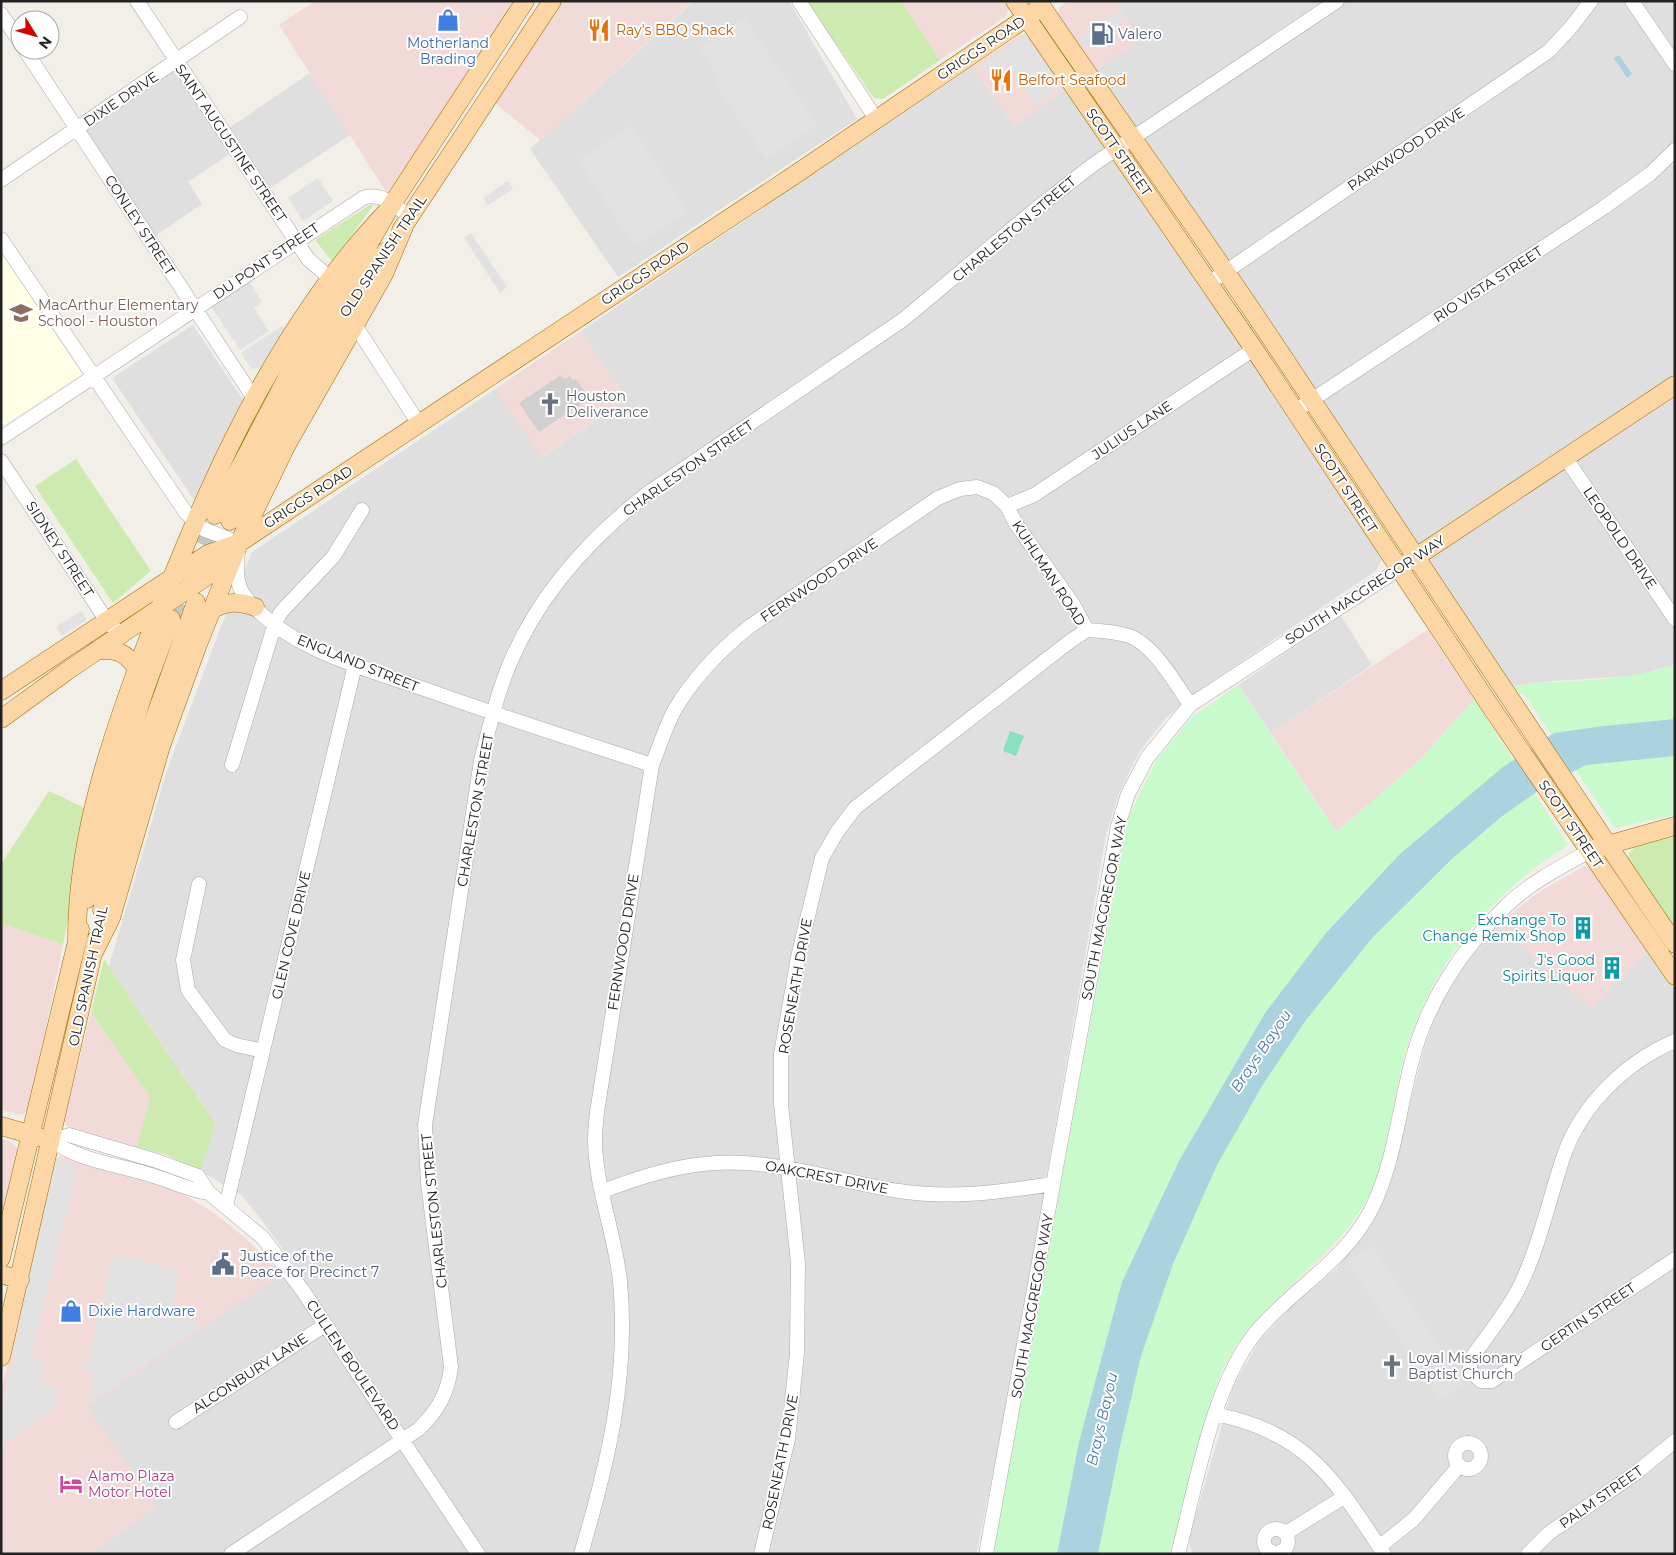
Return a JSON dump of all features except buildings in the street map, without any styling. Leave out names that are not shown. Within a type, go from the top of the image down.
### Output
[{"type":"main road","name":"OLD SPANISH TRAIL","points":[[525,1],[390,207],[359,261],[301,351],[223,518],[322,349],[370,273],[408,219],[552,1]]},
{"type":"main road","name":"SCOTT STREET","points":[[1015,1],[1209,282],[1493,710],[1580,820],[1607,843],[1675,944]]},
{"type":"main road","name":"GRIGGS ROAD","points":[[2,688],[208,554],[239,543],[876,119],[1026,17],[1043,3]]},
{"type":"main road","name":"SCOTT STREET","points":[[1043,3],[1312,400],[1509,700],[1580,820],[1590,851],[1675,976]]},
{"type":"main road","points":[[495,49],[514,60]]},
{"type":"main road","points":[[77,939],[80,881],[90,817],[137,669],[166,614],[171,578],[194,522],[255,400],[297,326],[351,252],[390,207]]},
{"type":"main road","points":[[239,543],[286,446],[384,274],[408,219]]},
{"type":"main road","name":"SOUTH MACGREGOR WAY","points":[[1399,568],[1675,385]]},
{"type":"main road","name":"OLD SPANISH TRAIL","points":[[1,1357],[52,1141],[92,957],[110,918],[204,606],[239,543]]},
{"type":"main road","name":"GRIGGS ROAD","points":[[1,719],[95,651],[121,635],[166,614],[216,570],[239,543]]},
{"type":"main road","points":[[204,606],[240,602],[255,607]]},
{"type":"main road","name":"OLD SPANISH TRAIL","points":[[1,1258],[120,766],[146,686],[166,614]]},
{"type":"main road","points":[[95,651],[110,649],[120,652],[131,660],[137,669]]},
{"type":"main road","points":[[1590,851],[1607,843],[1675,826]]},
{"type":"main road","points":[[73,957],[92,957]]},
{"type":"main road","name":"CULLEN BOULEVARD","points":[[1,1126],[52,1141]]},
{"type":"main road","points":[[1,1274],[20,1280]]},
{"type":"street","name":"SAINT AUGUSTINE STREET","points":[[137,1],[308,259],[331,279]]},
{"type":"street","points":[[799,1],[876,119]]},
{"type":"street","name":"CHARLESTON STREET","points":[[231,1554],[404,1440],[432,1416],[443,1401],[449,1385],[451,1367],[428,1183],[425,1125],[481,761],[492,713],[511,662],[532,621],[558,582],[582,550],[618,516],[648,493],[904,319],[1036,208],[1094,164],[1337,1]]},
{"type":"street","name":"PARKWOOD DRIVE","points":[[1209,282],[1549,51],[1572,26],[1591,1]]},
{"type":"street","points":[[1632,1],[1675,64]]},
{"type":"street","points":[[1,14],[10,27]]},
{"type":"street","name":"DIXIE DRIVE","points":[[1,180],[177,62],[240,17]]},
{"type":"street","name":"CONLEY STREET","points":[[32,60],[255,400]]},
{"type":"street","name":"RIO VISTA STREET","points":[[1295,411],[1603,208],[1650,174],[1675,150]]},
{"type":"street","name":"DU PONT STREET","points":[[1,438],[296,241],[369,196],[377,196],[408,219]]},
{"type":"street","points":[[1,239],[159,476],[194,522],[203,529],[239,543]]},
{"type":"street","points":[[355,325],[419,424]]},
{"type":"street","name":"JULIUS LANE","points":[[1007,506],[1034,495],[1254,349]]},
{"type":"street","name":"LEOPOLD DRIVE","points":[[1565,457],[1675,619]]},
{"type":"street","name":"SIDNEY STREET","points":[[1,461],[107,621],[121,635]]},
{"type":"street","name":"KUHLMAN ROAD","points":[[977,487],[993,493],[1007,506],[1016,524],[1073,604],[1087,630],[1131,636],[1161,661],[1190,705]]},
{"type":"street","name":"FERNWOOD DRIVE","points":[[581,1554],[607,1460],[620,1383],[620,1280],[595,1143],[596,1112],[652,766],[673,712],[693,682],[721,650],[749,627],[938,498],[960,488],[977,487]]},
{"type":"street","points":[[232,765],[275,623],[281,612],[333,557],[362,510]]},
{"type":"street","name":"ENGLAND STREET","points":[[239,543],[236,572],[245,597],[296,640],[355,665],[652,766]]},
{"type":"street","name":"SOUTH MACGREGOR WAY","points":[[986,1554],[1118,826],[1128,794],[1147,758],[1190,705],[1399,568]]},
{"type":"street","name":"ROSENEATH DRIVE","points":[[761,1554],[788,1439],[798,1353],[798,1263],[780,1104],[781,1054],[788,1008],[822,858],[833,838],[855,808],[883,784],[1087,630]]},
{"type":"street","name":"GLEN COVE DRIVE","points":[[226,1206],[355,665]]},
{"type":"street","points":[[2,688],[17,708]]},
{"type":"street","points":[[1178,1554],[1215,1414],[1224,1387],[1256,1332],[1276,1311],[1337,1256],[1372,1209],[1392,1152],[1413,1054],[1432,1008],[1448,978],[1477,938],[1503,909],[1563,865],[1590,851]]},
{"type":"street","points":[[199,884],[183,960],[188,990],[225,1040],[236,1045],[263,1051]]},
{"type":"street","name":"GERTIN STREET","points":[[1675,1041],[1651,1051],[1627,1069],[1598,1098],[1578,1125],[1565,1154],[1537,1244],[1518,1289],[1470,1360],[1470,1370],[1481,1381],[1492,1381],[1675,1258]]},
{"type":"street","name":"CULLEN BOULEVARD","points":[[52,1141],[69,1135],[158,1161],[198,1176],[209,1193],[263,1238],[303,1291],[404,1440],[478,1554]]},
{"type":"street","name":"OAKCREST DRIVE","points":[[603,1190],[667,1169],[692,1165],[754,1163],[901,1191],[937,1194],[992,1193],[1053,1184]]},
{"type":"street","name":"ALCONBURY LANE","points":[[176,1422],[325,1325]]},
{"type":"street","points":[[1215,1414],[1244,1420],[1270,1430],[1301,1449],[1326,1472],[1381,1550],[1414,1520],[1459,1466]]},
{"type":"street","name":"PALM STREET","points":[[1528,1554],[1549,1533],[1636,1473],[1675,1441]]},
{"type":"street","points":[[1286,1533],[1344,1498]]},
{"type":"shaded area","points":[[315,1],[516,1],[428,137],[387,193],[279,25]]},
{"type":"shaded area","points":[[561,1],[693,1],[540,140],[495,103]]},
{"type":"shaded area","points":[[694,1],[789,1],[857,119],[618,277],[530,149]]},
{"type":"shaded area","points":[[901,1],[1010,1],[1011,4],[1005,17],[940,60]]},
{"type":"shaded area","name":"Valero","points":[[1068,1],[1115,1],[1141,39],[1093,72],[1057,15],[1060,7]]},
{"type":"shaded area","points":[[1115,1],[1675,1],[1675,665],[1634,676],[1553,681],[1512,686],[1093,72],[1140,39]]},
{"type":"shaded area","points":[[1120,11],[1126,20],[1085,46],[1080,38]]},
{"type":"shaded area","points":[[745,18],[817,125],[766,159],[715,83],[720,79],[700,48]]},
{"type":"shaded area","points":[[1027,34],[1032,36],[1069,87],[1014,126],[972,67],[1020,35]]},
{"type":"shaded area","points":[[1027,37],[1061,87],[1035,105],[1008,65],[990,77],[981,65],[1017,40]]},
{"type":"shaded area","points":[[177,67],[233,152],[188,182],[202,204],[155,236],[83,129]]},
{"type":"shaded area","points":[[972,67],[1014,126],[1069,87],[1381,550],[1381,561],[1377,570],[1201,689],[1166,718],[1139,752],[1119,793],[1106,835],[1002,1433],[976,1554],[91,1554],[156,1506],[86,1406],[294,1265],[241,1195],[201,1171],[215,1123],[109,966],[167,770],[220,629],[252,552],[495,389],[542,457],[626,399],[581,331]]},
{"type":"shaded area","points":[[310,73],[350,135],[270,188],[229,128]]},
{"type":"shaded area","points":[[631,125],[688,212],[635,247],[578,161]]},
{"type":"shaded area","points":[[318,178],[333,201],[303,221],[288,198]]},
{"type":"shaded area","points":[[508,181],[513,189],[488,205],[483,198]]},
{"type":"shaded area","points":[[471,233],[507,287],[500,293],[464,238]]},
{"type":"shaded area","name":"MacArthur Elementary School - Houston","points":[[1,251],[82,374],[1,427]]},
{"type":"shaded area","points":[[249,281],[262,302],[254,308],[269,331],[240,350],[211,306]]},
{"type":"shaded area","points":[[193,325],[243,400],[194,500],[112,378]]},
{"type":"shaded area","points":[[282,326],[286,329],[264,367],[251,369],[241,353]]},
{"type":"shaded area","points":[[581,331],[626,399],[541,457],[495,389]]},
{"type":"shaded area","name":"Houston Deliverance","points":[[561,375],[564,379],[570,376],[573,381],[576,379],[588,396],[580,402],[581,404],[539,432],[519,403]]},
{"type":"shaded area","points":[[81,611],[87,620],[62,636],[56,627]]},
{"type":"shaded area","points":[[1341,616],[1372,665],[1271,733],[1238,685]]},
{"type":"shaded area","points":[[1427,630],[1474,699],[1420,760],[1336,832],[1271,733]]},
{"type":"shaded area","points":[[1584,866],[1591,868],[1650,949],[1591,1008],[1497,925],[1536,894]]},
{"type":"shaded area","points":[[1,923],[63,945],[32,1096],[26,1112],[22,1115],[1,1110]]},
{"type":"shaded area","points":[[1497,925],[1591,1008],[1650,949],[1675,986],[1675,1554],[1193,1554],[1188,1541],[1233,1387],[1259,1341],[1295,1303],[1336,1269],[1363,1235],[1396,1160],[1424,1048],[1435,1016],[1456,976],[1482,939]]},
{"type":"shaded area","points":[[91,1012],[150,1097],[137,1147],[74,1130],[66,1125],[64,1121]]},
{"type":"shaded area","points":[[1,1139],[11,1142],[19,1151],[1,1219]]},
{"type":"shaded area","points":[[61,1156],[138,1176],[180,1192],[214,1213],[249,1241],[281,1274],[87,1406],[156,1506],[91,1554],[1,1554],[1,1391],[56,1159]]},
{"type":"shaded area","points":[[56,1159],[77,1166],[31,1357],[43,1360],[39,1379],[45,1381],[44,1385],[59,1389],[54,1410],[1,1445],[1,1414],[15,1354],[10,1353]]},
{"type":"shaded area","points":[[1372,1245],[1465,1383],[1441,1400],[1347,1262]]},
{"type":"shaded area","points":[[113,1255],[180,1271],[169,1314],[195,1320],[199,1327],[88,1403],[93,1372],[85,1370]]},
{"type":"green space","points":[[806,1],[901,1],[940,60],[883,99],[874,98]]},
{"type":"green space","points":[[371,204],[373,206],[332,261],[315,240]]},
{"type":"green space","points":[[76,459],[151,571],[113,603],[35,486]]},
{"type":"green space","points":[[1675,665],[1675,815],[1615,828],[1523,693],[1518,694],[1512,686],[1615,678],[1656,671]]},
{"type":"green space","points":[[1238,685],[1336,832],[1420,760],[1474,699],[1568,845],[1539,865],[1486,912],[1464,938],[1444,967],[1427,998],[1413,1030],[1402,1065],[1381,1164],[1369,1195],[1356,1217],[1341,1236],[1256,1320],[1233,1351],[1219,1378],[1169,1554],[993,1554],[1128,818],[1156,761],[1191,718]]},
{"type":"green space","points":[[1010,731],[1024,736],[1016,756],[1003,751]]},
{"type":"green space","points":[[49,791],[89,810],[63,945],[1,923],[1,864]]},
{"type":"green space","points":[[1675,835],[1675,934],[1627,860],[1630,853],[1639,844]]},
{"type":"green space","points":[[104,959],[215,1123],[201,1171],[167,1155],[137,1147],[150,1097],[91,1012]]},
{"type":"water","points":[[1619,55],[1632,74],[1627,78],[1614,58]]},
{"type":"water","name":"Brays Bayou","points":[[1675,719],[1675,756],[1586,765],[1542,788],[1501,817],[1454,857],[1373,937],[1306,1020],[1262,1086],[1217,1165],[1173,1264],[1141,1356],[1098,1554],[1057,1554],[1079,1442],[1122,1282],[1179,1161],[1265,1013],[1326,933],[1400,854],[1503,767],[1554,733]]},
{"type":"tunnel","points":[[171,619],[215,515]]},
{"type":"place","name":"Motherland Brading","points":[[448,20]]},
{"type":"place","name":"Ray's BBQ Shack","points":[[599,30]]},
{"type":"place","name":"Valero","points":[[1102,34]]},
{"type":"place","name":"Belfort Seafood","points":[[1001,80]]},
{"type":"place","name":"MacArthur Elementary School - Houston","points":[[21,313]]},
{"type":"place","name":"Houston Deliverance","points":[[550,404]]},
{"type":"place","name":"Exchange To Change Remix Shop","points":[[1583,928]]},
{"type":"place","name":"J's Good Spirits Liquor","points":[[1612,968]]},
{"type":"place","name":"Justice of the Peace for Precinct 7","points":[[223,1264]]},
{"type":"place","name":"Dixie Hardware","points":[[71,1311]]},
{"type":"place","name":"Loyal Missionary Baptist Church","points":[[1392,1366]]},
{"type":"place","name":"Alamo Plaza Motor Hotel","points":[[71,1484]]}]
